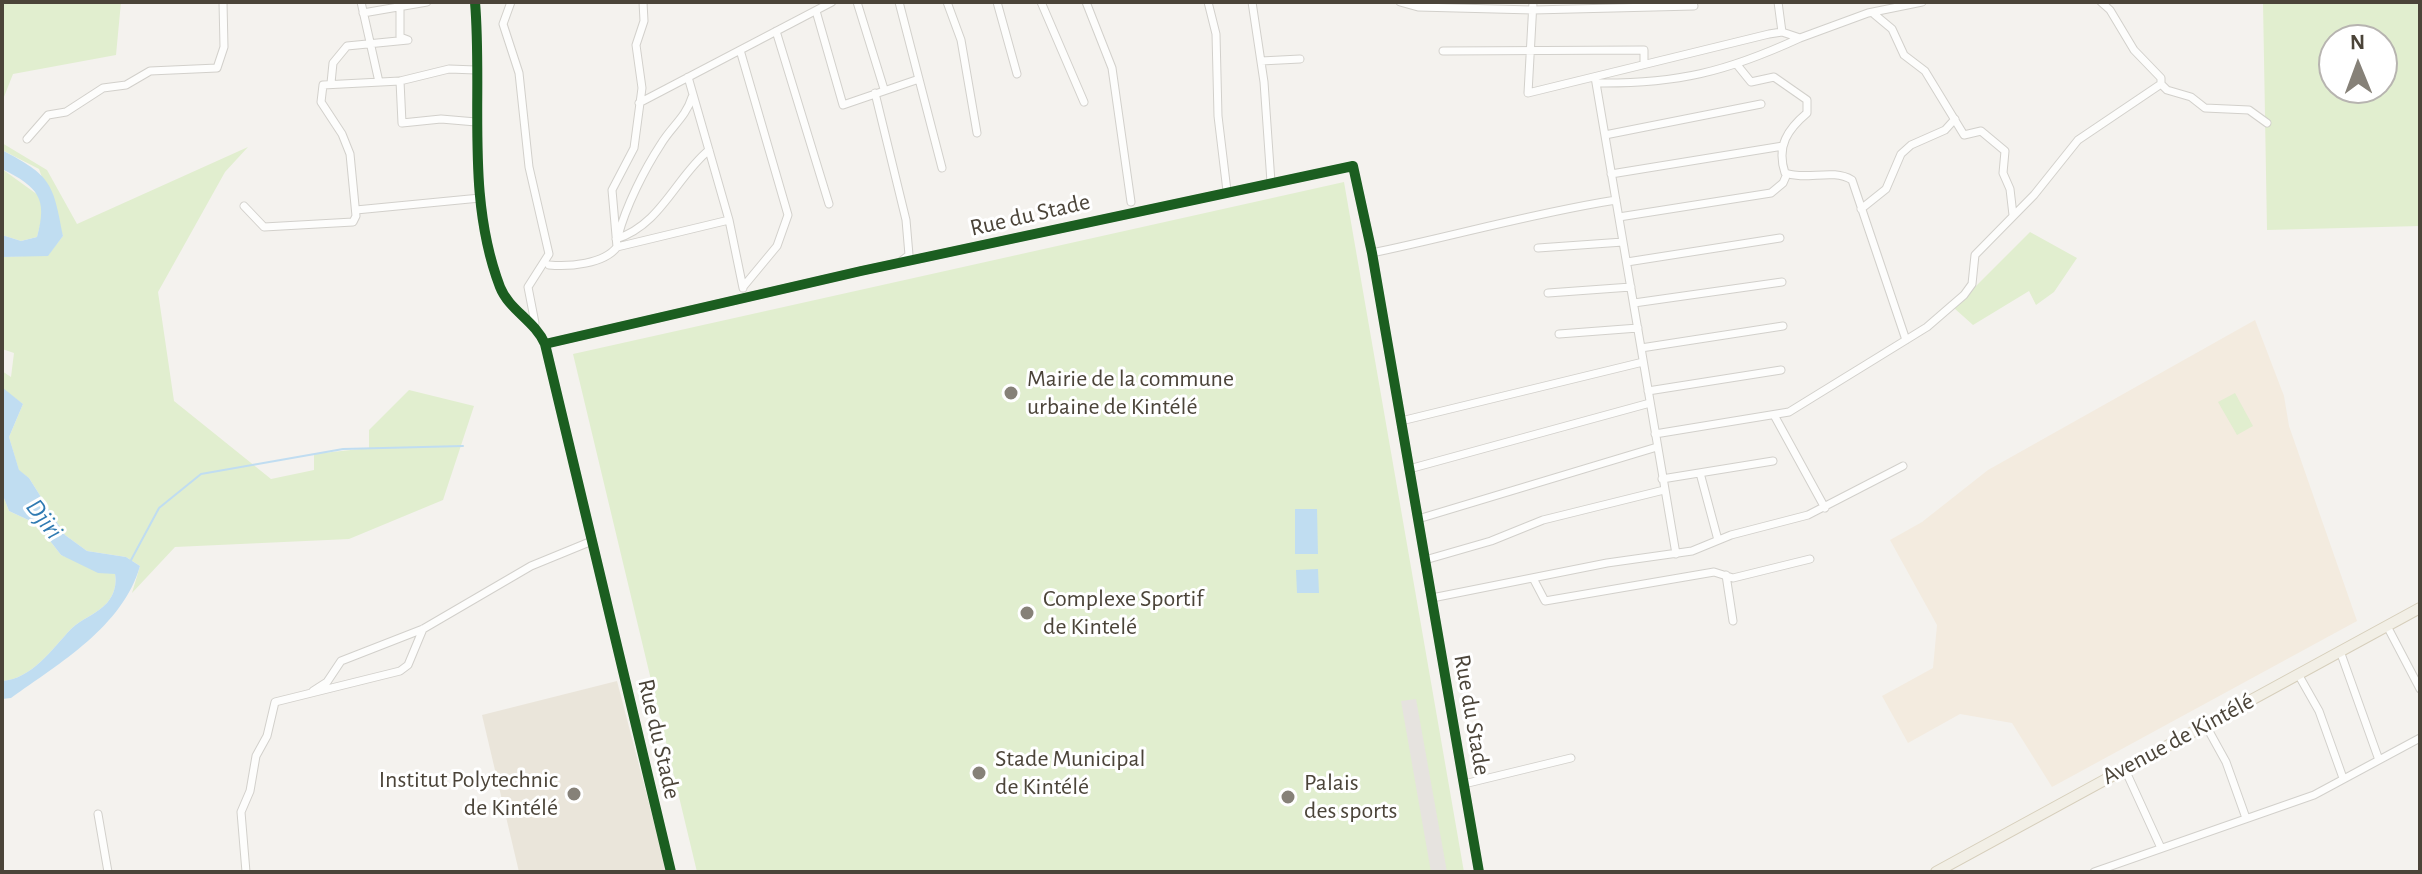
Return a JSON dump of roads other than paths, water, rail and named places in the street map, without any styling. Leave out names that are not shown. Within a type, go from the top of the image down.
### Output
[{"type":"main road","name":"Avenue de Kintélé","points":[[1936,872],[2420,608]]},
{"type":"street","points":[[27,139],[48,115],[66,112],[103,88],[126,85],[150,71],[217,68],[224,47],[223,2]]},
{"type":"street","points":[[361,2],[379,82]]},
{"type":"street","points":[[363,13],[427,2]]},
{"type":"street","points":[[475,2],[480,198],[488,247],[506,297],[535,325]]},
{"type":"street","points":[[511,2],[503,24],[519,73],[529,167],[549,254],[528,287],[535,325],[545,344]]},
{"type":"street","points":[[617,242],[612,190],[634,148],[642,88],[635,57],[644,21],[643,2]]},
{"type":"street","points":[[638,103],[832,2]]},
{"type":"street","points":[[857,2],[884,89]]},
{"type":"street","points":[[899,2],[942,168]]},
{"type":"street","points":[[947,2],[961,40],[977,133]]},
{"type":"street","points":[[997,2],[1017,74]]},
{"type":"street","points":[[1041,2],[1084,102]]},
{"type":"street","points":[[1086,2],[1112,68],[1131,202]]},
{"type":"street","points":[[1208,2],[1216,34],[1218,116],[1227,191]]},
{"type":"street","points":[[1252,2],[1261,61],[1271,182]]},
{"type":"street","points":[[1400,2],[1418,7],[1694,6]]},
{"type":"street","points":[[1778,2],[1782,32]]},
{"type":"street","points":[[1865,2],[1869,13],[1892,29],[1904,55],[1920,65],[1964,135],[1981,131],[2005,151],[2003,173],[2010,189],[2013,215]]},
{"type":"street","points":[[1595,80],[1633,85],[1738,66],[1800,38],[1869,13],[1922,2]]},
{"type":"street","points":[[2101,2],[2110,10],[2134,50],[2161,78],[2161,84],[2167,90],[2191,97],[2205,108],[2249,110],[2267,123]]},
{"type":"street","points":[[331,83],[333,63],[345,48],[408,40],[400,37],[400,5]]},
{"type":"street","points":[[1533,6],[1528,93],[1595,80],[1644,63],[1782,32],[1800,38]]},
{"type":"street","points":[[816,11],[843,105],[919,79]]},
{"type":"street","points":[[776,31],[829,204]]},
{"type":"street","points":[[740,50],[788,215],[777,246],[743,287]]},
{"type":"street","points":[[1443,51],[1530,53],[1644,50],[1644,63]]},
{"type":"street","points":[[1261,61],[1300,59]]},
{"type":"street","points":[[1738,66],[1751,82],[1774,77],[1807,100],[1807,113],[1790,127],[1783,146],[1782,167],[1787,174],[1800,177],[1844,175],[1852,180],[1906,340]]},
{"type":"street","points":[[244,206],[264,227],[353,222],[356,210],[350,154],[342,134],[321,102],[322,88],[331,83],[400,81],[449,69],[476,70]]},
{"type":"street","points":[[688,77],[729,220],[744,298]]},
{"type":"street","points":[[1595,80],[1676,554]]},
{"type":"street","points":[[400,81],[400,121],[404,124],[441,119],[476,122]]},
{"type":"street","points":[[1655,434],[1789,412],[1906,340],[1964,295],[1972,284],[1975,255],[2078,140],[2161,84]]},
{"type":"street","points":[[875,93],[906,220],[909,255],[897,264]]},
{"type":"street","points":[[549,265],[577,264],[610,254],[637,188],[660,144],[687,112],[693,95]]},
{"type":"street","points":[[1605,135],[1761,104]]},
{"type":"street","points":[[1861,209],[1886,189],[1901,154],[1911,145],[1945,130],[1955,119]]},
{"type":"street","points":[[1611,174],[1783,146]]},
{"type":"street","points":[[617,242],[661,210],[696,161],[709,150]]},
{"type":"street","name":"Rue du Stade","points":[[671,872],[545,344],[1227,191],[1353,166],[1372,253],[1479,872]]},
{"type":"street","points":[[1619,217],[1771,193],[1783,183],[1787,174]]},
{"type":"street","points":[[1855,188],[1873,197]]},
{"type":"street","points":[[356,210],[480,198]]},
{"type":"street","points":[[1372,253],[1484,229],[1528,214],[1616,200]]},
{"type":"street","points":[[617,242],[729,220]]},
{"type":"street","points":[[1627,262],[1780,238]]},
{"type":"street","points":[[1538,248],[1623,242]]},
{"type":"street","points":[[1634,303],[1782,282]]},
{"type":"street","points":[[1548,293],[1631,287]]},
{"type":"street","points":[[1641,348],[1783,326]]},
{"type":"street","points":[[1559,334],[1638,328]]},
{"type":"street","points":[[1401,421],[1643,362]]},
{"type":"street","points":[[1648,391],[1781,370]]},
{"type":"street","points":[[1409,469],[1650,403]]},
{"type":"street","points":[[1774,415],[1825,508]]},
{"type":"street","points":[[1418,519],[1657,447]]},
{"type":"street","points":[[1662,479],[1773,461]]},
{"type":"street","points":[[1432,598],[1607,563],[1676,554],[1825,508],[1903,466]]},
{"type":"street","points":[[1700,473],[1718,540]]},
{"type":"street","points":[[1425,560],[1491,541],[1543,520],[1664,490]]},
{"type":"street","points":[[307,693],[327,682],[341,661],[423,629],[531,566],[592,541]]},
{"type":"street","points":[[1534,580],[1545,601],[1714,572],[1738,577],[1810,559]]},
{"type":"street","points":[[1726,575],[1733,621]]},
{"type":"street","points":[[2387,626],[2420,689]]},
{"type":"street","points":[[246,872],[241,812],[275,702],[347,687],[400,671],[408,665],[423,629]]},
{"type":"street","points":[[2340,651],[2379,760]]},
{"type":"street","points":[[2298,674],[2319,711],[2343,778]]},
{"type":"street","points":[[2205,724],[2226,762],[2246,818]]},
{"type":"street","points":[[2094,872],[2314,795],[2420,738]]},
{"type":"street","points":[[1464,784],[1571,758]]},
{"type":"street","points":[[2128,776],[2161,848]]},
{"type":"street","points":[[98,814],[108,872]]},
{"type":"water","points":[[2,150],[40,174],[52,192],[63,236],[48,256],[2,257],[2,235],[21,241],[37,237],[41,212],[32,188],[2,169]]},
{"type":"water","name":"Djiri","points":[[3,388],[23,404],[9,437],[19,470],[29,478],[65,535],[87,551],[126,557],[140,566],[132,587],[105,625],[69,657],[11,698],[2,699],[2,681],[23,675],[41,662],[71,629],[107,603],[116,582],[115,574],[98,573],[61,555],[37,524],[9,511],[2,493]]},
{"type":"water","points":[[1295,509],[1317,509],[1318,554],[1295,554]]},
{"type":"water","points":[[1318,569],[1319,593],[1297,593],[1296,570]]},
{"type":"waterway","points":[[130,562],[159,508],[201,474],[343,449],[463,446]]},
{"type":"place","name":"Mairie de la commune urbaine de Kintélé","points":[[1011,393]]},
{"type":"place","name":"Complexe Sportif de Kintelé","points":[[1027,613]]},
{"type":"place","name":"Stade Municipal de Kintélé","points":[[979,773]]},
{"type":"place","name":"Institut Polytechnic de Kintélé","points":[[574,794]]},
{"type":"place","name":"Palais des sports","points":[[1288,797]]}]
